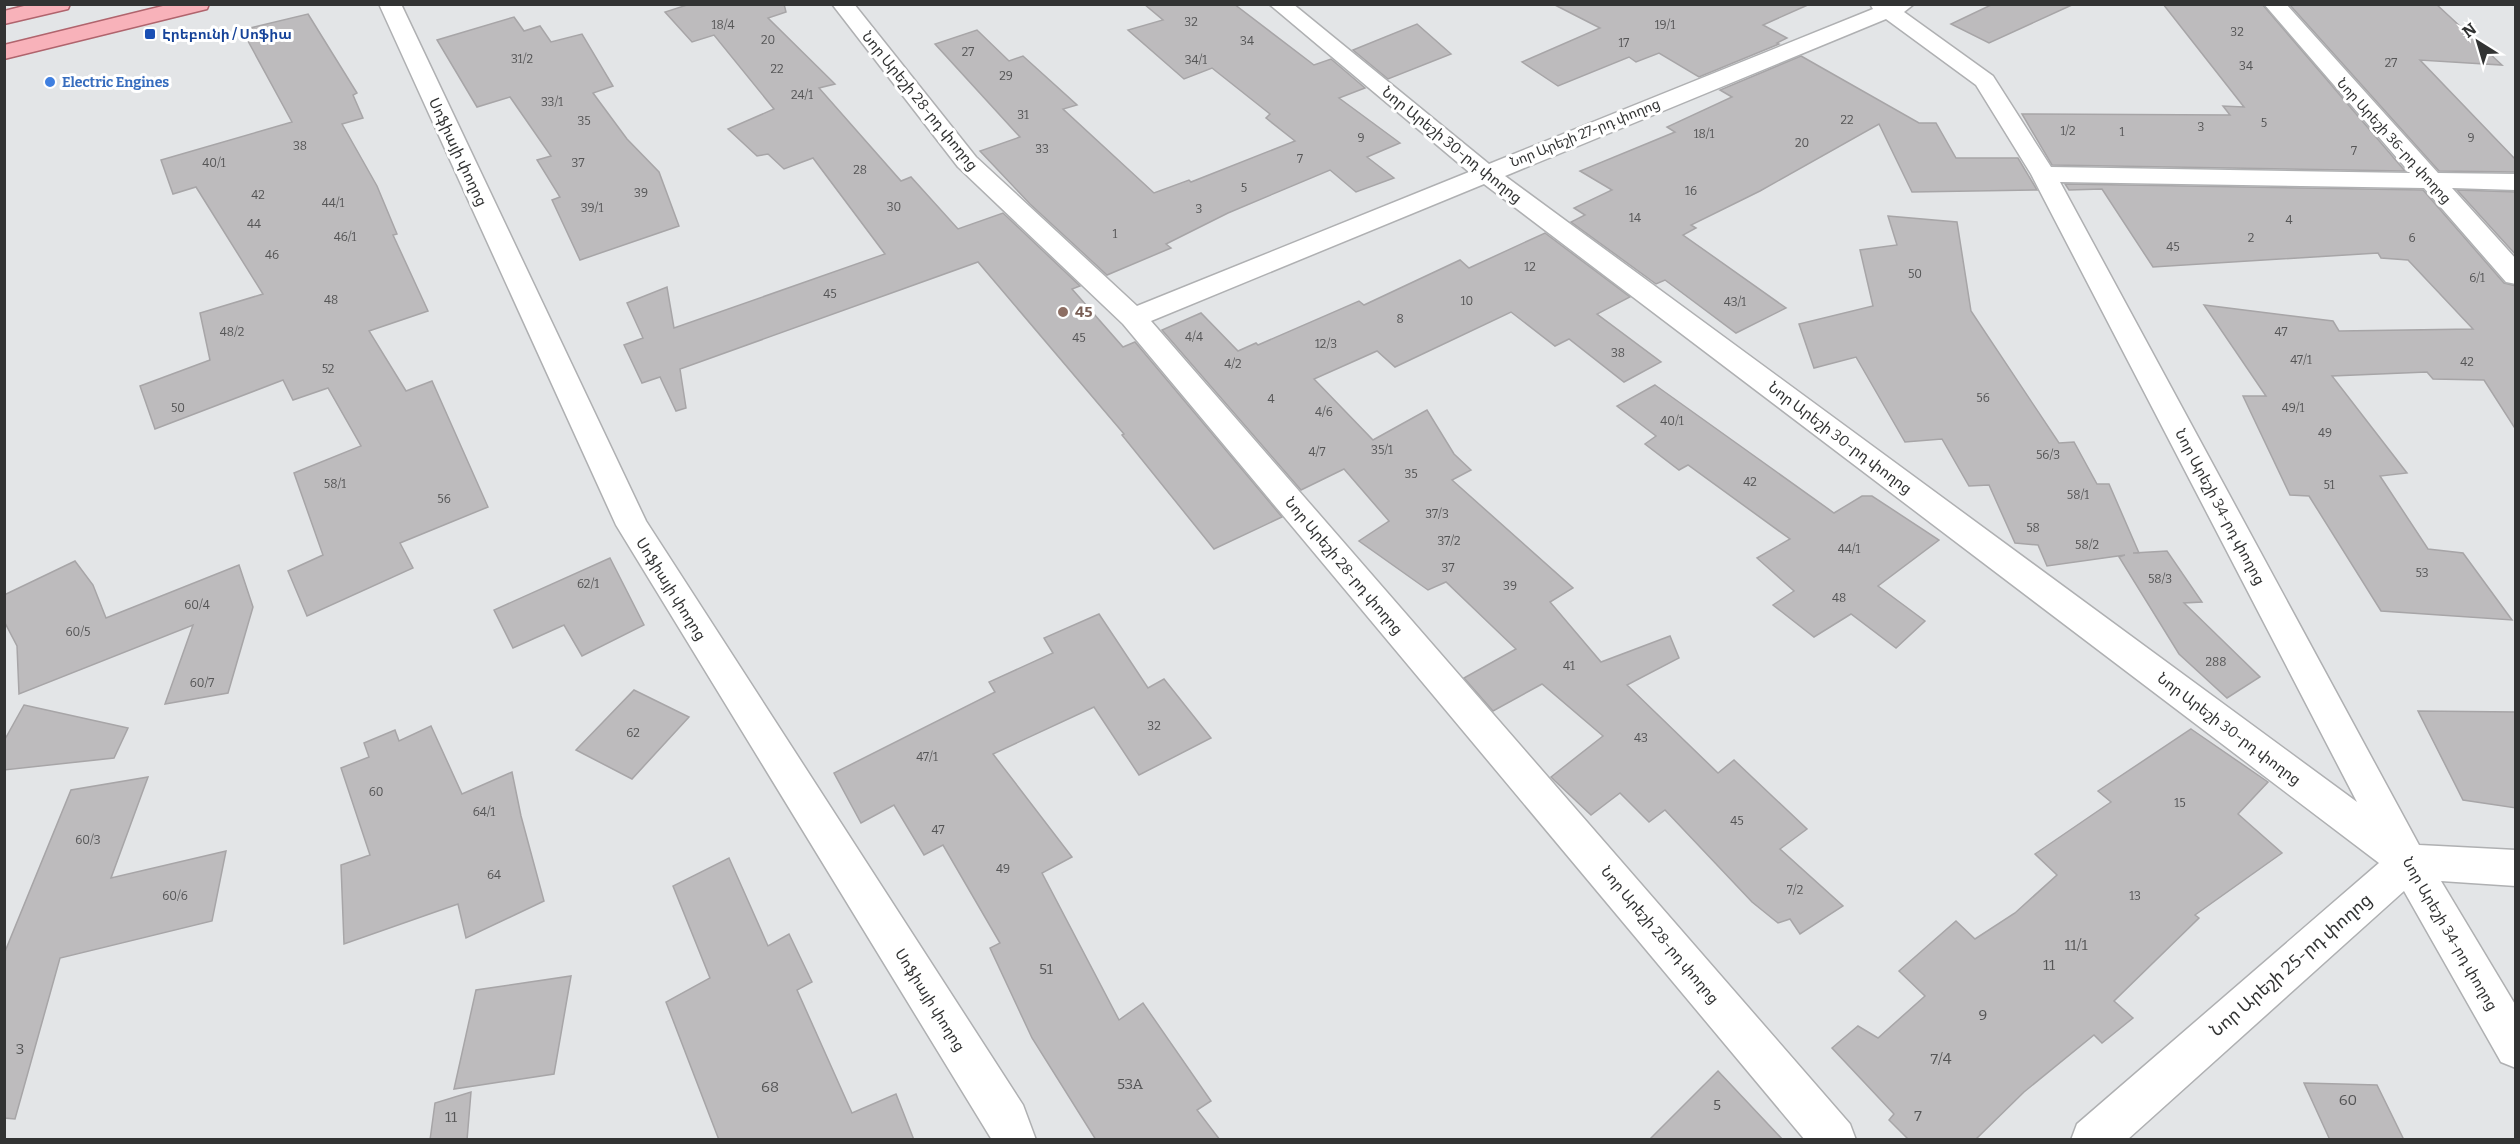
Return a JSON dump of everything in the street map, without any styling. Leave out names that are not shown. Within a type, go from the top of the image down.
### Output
[{"type":"main road","points":[[4,18],[60,4]]},
{"type":"main road","points":[[4,52],[199,4]]},
{"type":"street","name":"Սոֆիայի փողոց","points":[[390,4],[632,525],[1007,1121],[1014,1140]]},
{"type":"street","name":"Նոր Արեշի 28-րդ փողոց","points":[[842,4],[967,162],[1133,318],[1834,1140]]},
{"type":"street","name":"Նոր Արեշի 30-րդ փողոց","points":[[1279,4],[1485,173],[2408,862]]},
{"type":"street","name":"Նոր Արեշի 36-րդ փողոց","points":[[2274,4],[2516,276]]},
{"type":"street","name":"Նոր Արեշի 27-րդ փողոց","points":[[1133,318],[1892,6]]},
{"type":"street","name":"Նոր Արեշի 34-րդ փողոց","points":[[1892,6],[1985,81],[2043,174],[2408,862],[2516,1047]]},
{"type":"street","points":[[2043,174],[2516,182]]},
{"type":"street","points":[[2408,862],[2516,868]]},
{"type":"street","name":"Նոր Արեշի 25-րդ փողոց","points":[[2093,1140],[2408,862]]},
{"type":"building","points":[[690,4],[784,4],[786,12],[768,18],[835,84],[819,88],[901,181],[911,177],[958,229],[1003,213],[1080,286],[1072,289],[1123,347],[1135,342],[1282,517],[1214,549],[1122,435],[1124,434],[978,262],[680,369],[686,408],[676,411],[660,377],[642,383],[624,345],[643,338],[627,303],[667,287],[674,328],[885,254],[813,158],[784,169],[768,154],[757,156],[728,129],[774,109],[714,35],[692,42],[665,12]]},
{"type":"building","points":[[1144,4],[1234,4],[1314,65],[1331,59],[1365,88],[1339,98],[1400,143],[1367,157],[1394,178],[1356,192],[1330,170],[1228,213],[1166,244],[1171,248],[1107,275],[1030,204],[980,151],[1020,137],[935,44],[977,30],[1009,61],[1023,56],[1077,105],[1063,109],[1154,193],[1189,180],[1191,182],[1295,141],[1266,118],[1270,114],[1212,68],[1184,79],[1128,30],[1163,20]]},
{"type":"building","points":[[1553,4],[1810,4],[1763,25],[1787,38],[1777,43],[1779,44],[1699,77],[1659,53],[1636,62],[1629,57],[1558,86],[1522,62],[1600,28]]},
{"type":"building","points":[[1993,4],[2074,4],[1989,43],[1951,24]]},
{"type":"building","points":[[2163,4],[2262,4],[2405,171],[2052,165],[2022,114],[2230,115],[2223,106],[2244,107]]},
{"type":"building","points":[[2289,4],[2436,4],[2502,65],[2420,60],[2516,160],[2516,172],[2439,171]]},
{"type":"building","points":[[308,14],[357,93],[353,95],[363,118],[342,124],[377,186],[397,234],[393,235],[428,311],[369,331],[406,391],[432,381],[488,507],[400,543],[413,568],[307,616],[288,571],[323,555],[294,473],[361,446],[328,388],[293,400],[283,380],[155,429],[140,386],[210,360],[200,313],[263,294],[196,187],[173,194],[161,160],[292,122],[242,30]]},
{"type":"building","points":[[514,17],[524,31],[540,26],[551,42],[582,34],[613,86],[593,93],[627,139],[659,172],[679,226],[580,260],[552,200],[560,197],[537,160],[551,156],[510,97],[477,107],[437,40]]},
{"type":"building","points":[[1417,24],[1451,54],[1388,79],[1353,50]]},
{"type":"building","points":[[1801,56],[1919,123],[1936,123],[1956,158],[2018,158],[2037,190],[1912,192],[1879,124],[1760,191],[1691,225],[1696,228],[1683,235],[1786,308],[1736,333],[1665,280],[1656,284],[1571,222],[1585,215],[1574,208],[1612,190],[1580,171],[1675,132],[1667,127],[1732,97],[1720,90]]},
{"type":"building","points":[[2065,184],[2423,190],[2504,283],[2516,286],[2516,430],[2484,380],[2433,379],[2427,372],[2332,376],[2407,473],[2380,476],[2428,549],[2463,553],[2512,620],[2381,611],[2309,496],[2290,495],[2243,396],[2266,396],[2204,305],[2333,321],[2339,331],[2473,329],[2408,260],[2381,258],[2378,253],[2153,267],[2102,189],[2069,190]]},
{"type":"building","points":[[2457,190],[2516,192],[2516,255]]},
{"type":"building","points":[[1888,216],[1957,222],[1971,311],[2059,443],[2074,442],[2097,484],[2109,484],[2139,553],[2167,551],[2202,602],[2184,603],[2260,677],[2227,698],[2179,654],[2119,557],[2125,555],[2047,566],[2038,545],[2015,543],[1989,485],[1969,486],[1942,439],[1905,442],[1856,357],[1814,368],[1799,324],[1873,306],[1860,250],[1897,245]]},
{"type":"building","points":[[1545,233],[1630,297],[1597,314],[1661,362],[1624,382],[1569,339],[1555,346],[1511,312],[1395,367],[1377,351],[1314,379],[1373,440],[1427,410],[1454,454],[1471,470],[1452,480],[1573,588],[1550,602],[1601,662],[1670,636],[1679,658],[1627,685],[1718,773],[1734,760],[1807,829],[1780,849],[1843,906],[1800,934],[1790,919],[1778,923],[1752,902],[1665,810],[1649,822],[1620,793],[1591,815],[1555,781],[1551,777],[1603,736],[1542,684],[1493,711],[1464,678],[1516,649],[1446,582],[1428,590],[1359,541],[1389,521],[1344,469],[1301,490],[1162,330],[1201,313],[1238,351],[1256,343],[1258,345],[1359,301],[1364,305],[1460,260],[1469,268]]},
{"type":"building","points":[[1655,385],[1834,513],[1862,496],[1872,496],[1939,540],[1878,586],[1925,621],[1896,648],[1851,614],[1814,637],[1773,605],[1794,591],[1757,558],[1790,539],[1688,465],[1679,470],[1645,444],[1656,436],[1617,406]]},
{"type":"building","points":[[610,558],[644,625],[582,656],[564,625],[513,648],[494,610]]},
{"type":"building","points":[[75,561],[93,585],[106,618],[239,565],[253,607],[228,693],[165,704],[193,625],[19,694],[17,646],[4,621],[4,595]]},
{"type":"building","points":[[1099,614],[1148,688],[1164,679],[1211,738],[1139,775],[1094,707],[993,754],[1072,857],[1042,873],[1119,1020],[1143,1003],[1211,1101],[1197,1110],[1220,1140],[1096,1140],[1032,1038],[990,948],[1000,943],[943,845],[924,855],[894,805],[861,823],[834,773],[995,692],[989,682],[1053,653],[1044,638]]},
{"type":"building","points":[[634,690],[689,717],[632,779],[576,750]]},
{"type":"building","points":[[24,705],[128,728],[114,758],[4,770],[4,741]]},
{"type":"building","points":[[2418,711],[2516,712],[2516,808],[2463,800]]},
{"type":"building","points":[[431,726],[462,794],[512,772],[521,816],[544,901],[466,938],[458,904],[344,944],[341,865],[370,855],[341,768],[369,757],[364,743],[395,730],[399,741]]},
{"type":"building","points":[[2191,729],[2268,782],[2238,814],[2282,853],[2195,915],[2199,918],[2114,1001],[2133,1018],[2102,1043],[2094,1035],[2024,1092],[1975,1140],[1909,1140],[1889,1120],[1894,1114],[1832,1048],[1858,1026],[1878,1038],[1925,996],[1899,971],[1956,921],[1975,939],[2015,913],[2057,875],[2035,854],[2111,802],[2098,791]]},
{"type":"building","points":[[148,777],[111,878],[226,851],[212,921],[60,958],[15,1119],[4,1118],[4,954],[71,790]]},
{"type":"building","points":[[729,858],[768,946],[789,934],[812,982],[797,990],[852,1113],[896,1094],[914,1140],[719,1140],[666,1002],[710,978],[673,886]]},
{"type":"building","points":[[571,976],[554,1074],[454,1089],[476,990]]},
{"type":"building","points":[[1718,1071],[1783,1140],[1649,1140]]},
{"type":"building","points":[[2304,1083],[2377,1085],[2404,1140],[2330,1140]]},
{"type":"building","points":[[471,1092],[467,1140],[430,1140],[435,1103]]},
{"type":"place","name":"Էրեբունի / Սոֆիա","points":[[150,34]]},
{"type":"place","name":"Electric Engines","points":[[50,82]]},
{"type":"place","name":"45","points":[[1063,312]]}]
